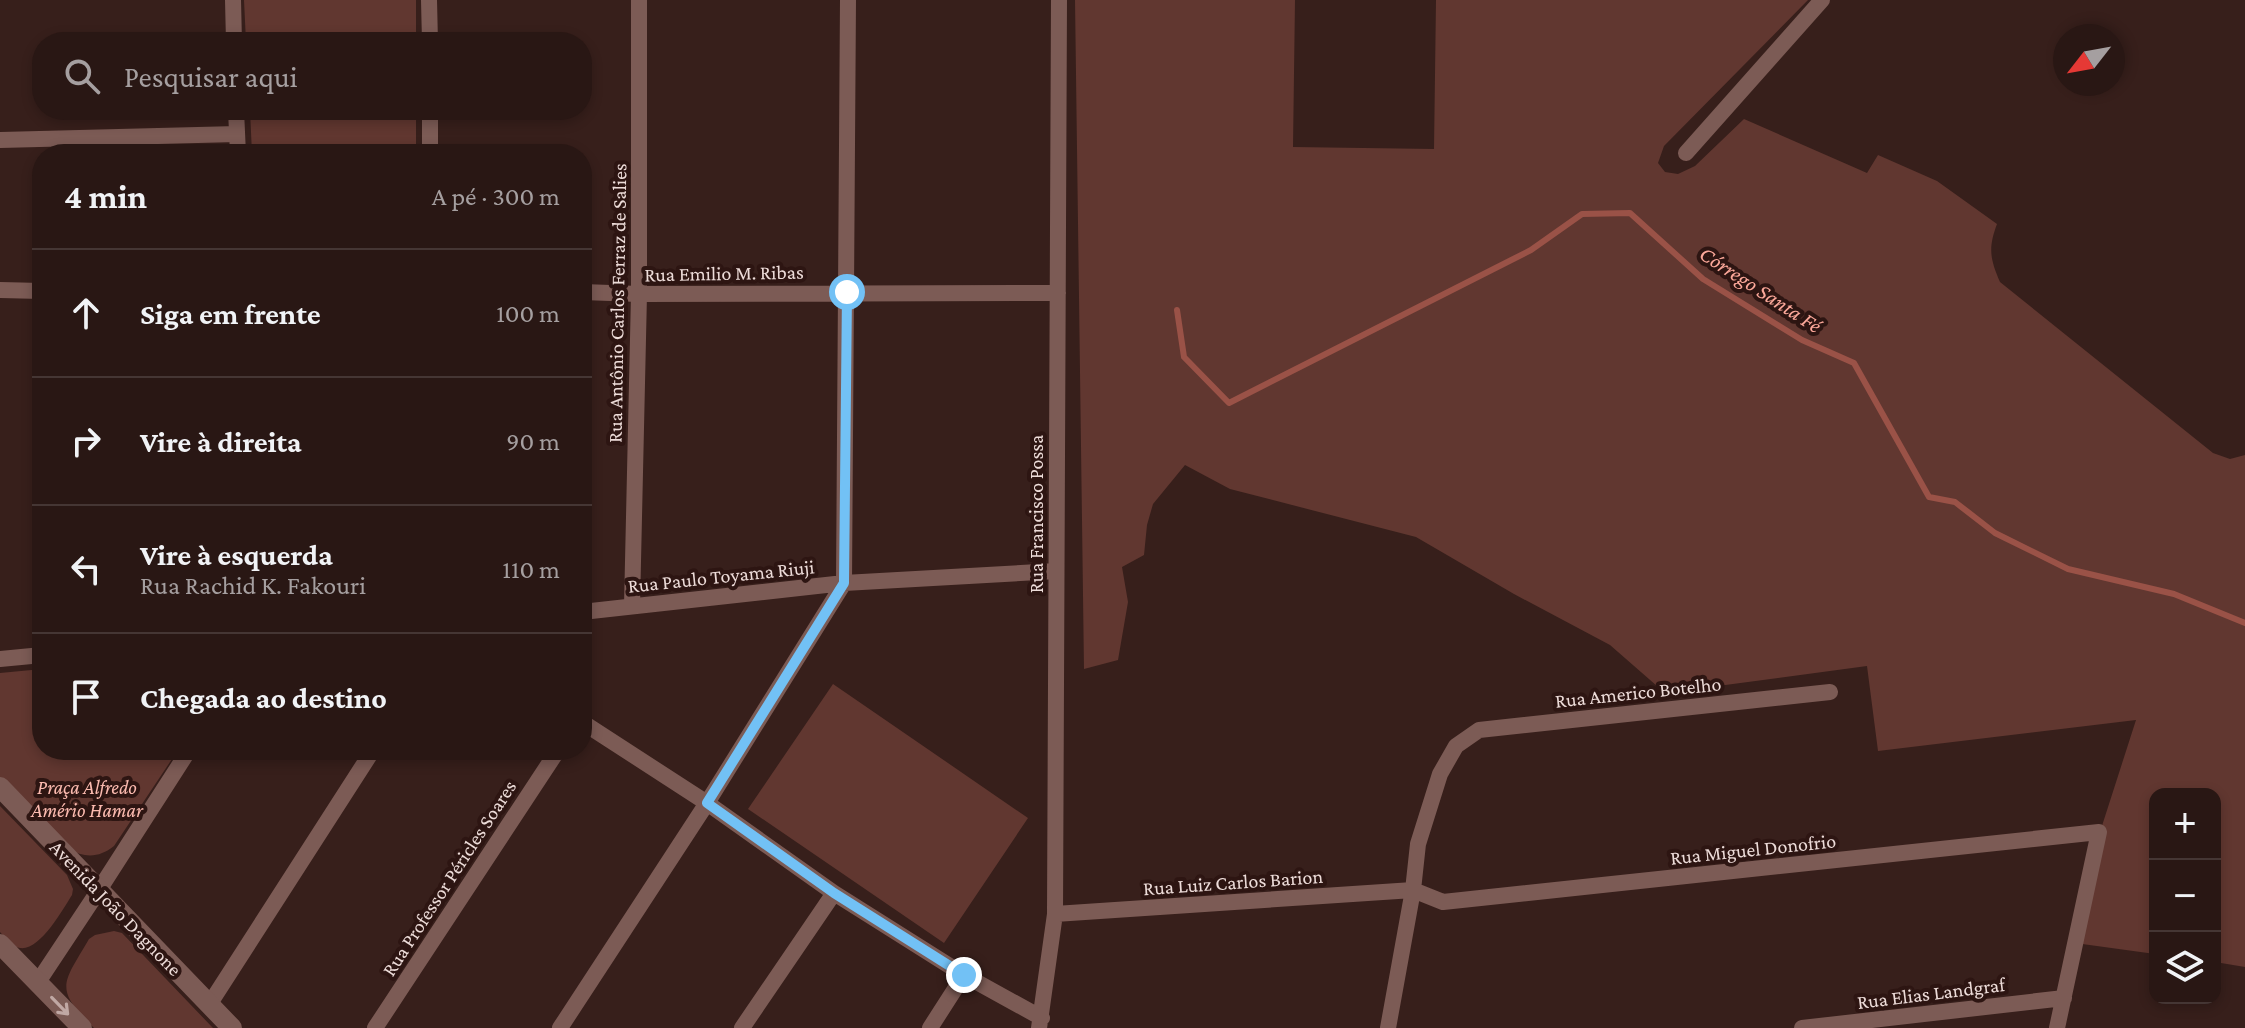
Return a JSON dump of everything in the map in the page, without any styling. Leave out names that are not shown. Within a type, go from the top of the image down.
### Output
[{"type":"street","points":[[233,0],[234,32]]},
{"type":"street","points":[[429,0],[430,32]]},
{"type":"street","name":"Rua Antônio Carlos Ferraz de Salies","points":[[632,606],[639,294],[639,0]]},
{"type":"street","points":[[560,1028],[707,803],[844,583],[848,0]]},
{"type":"street","name":"Rua Francisco Possa","points":[[1041,1023],[1055,914],[1059,0]]},
{"type":"street","points":[[1686,153],[1822,0]]},
{"type":"street","points":[[236,120],[238,144]]},
{"type":"street","points":[[430,120],[430,144]]},
{"type":"street","points":[[0,140],[237,134]]},
{"type":"street","points":[[0,290],[32,291]]},
{"type":"street","name":"Rua Emilio M. Ribas","points":[[592,292],[1058,293]]},
{"type":"street","name":"Rua Paulo Toyama Riuji","points":[[592,611],[844,583],[1056,571]]},
{"type":"street","points":[[0,659],[32,656]]},
{"type":"street","name":"Rua Americo Botelho","points":[[1413,890],[1418,844],[1440,774],[1456,746],[1479,730],[1830,692]]},
{"type":"street","points":[[592,728],[707,803],[834,893],[1041,1023]]},
{"type":"street","points":[[38,982],[183,760]]},
{"type":"street","points":[[209,1005],[367,760]]},
{"type":"street","name":"Rua Professor Péricles Soares","points":[[375,1028],[551,760]]},
{"type":"street","name":"Avenida João Dagnone","points":[[0,787],[232,1028]]},
{"type":"street","name":"Rua Miguel Donofrio","points":[[1413,890],[1443,902],[2099,832],[2064,998]]},
{"type":"street","points":[[1388,1028],[1413,890]]},
{"type":"street","name":"Rua Luiz Carlos Barion","points":[[1055,914],[1413,890]]},
{"type":"street","points":[[742,1028],[834,893]]},
{"type":"street","points":[[0,944],[82,1028]]},
{"type":"street","points":[[930,1028],[964,975]]},
{"type":"street","points":[[2057,1028],[2064,998]]},
{"type":"street","name":"Rua Elias Landgraf","points":[[1802,1028],[2064,998]]},
{"type":"green space","points":[[244,0],[416,0],[416,32],[246,32]]},
{"type":"green space","points":[[1075,0],[1295,0],[1293,147],[1434,149],[1436,0],[1808,0],[1664,146],[1658,163],[1665,172],[1678,174],[1695,166],[1744,119],[1867,173],[1878,155],[1937,181],[1997,224],[1991,253],[2000,282],[2213,453],[2230,459],[2245,455],[2245,967],[2221,963],[2221,788],[2149,788],[2149,953],[2075,943],[2100,832],[2136,720],[1878,751],[1867,666],[1665,693],[1610,645],[1416,537],[1230,489],[1185,465],[1153,504],[1144,555],[1122,567],[1128,602],[1118,660],[1084,669]]},
{"type":"green space","points":[[250,120],[416,120],[416,144],[252,144]]},
{"type":"green space","name":"Praça Alfredo Amério Hamar","points":[[32,670],[32,760],[171,760],[114,846],[108,850],[97,855],[86,855],[68,849],[0,779],[0,673]]},
{"type":"green space","points":[[833,684],[1028,818],[944,943],[748,809]]},
{"type":"green space","points":[[0,806],[67,875],[73,889],[50,928],[28,947],[14,946],[0,932]]},
{"type":"green space","points":[[114,931],[122,933],[213,1028],[94,1028],[72,1004],[66,985],[89,939]]},
{"type":"waterway","name":"Córrego Santa Fé","points":[[1177,310],[1184,357],[1229,403],[1531,250],[1582,214],[1630,213],[1703,279],[1802,340],[1854,363],[1929,497],[1955,502],[1995,533],[2068,569],[2174,594],[2245,623]]},
{"type":"route","points":[[847,292],[844,583],[707,803],[834,893],[964,975]]}]
